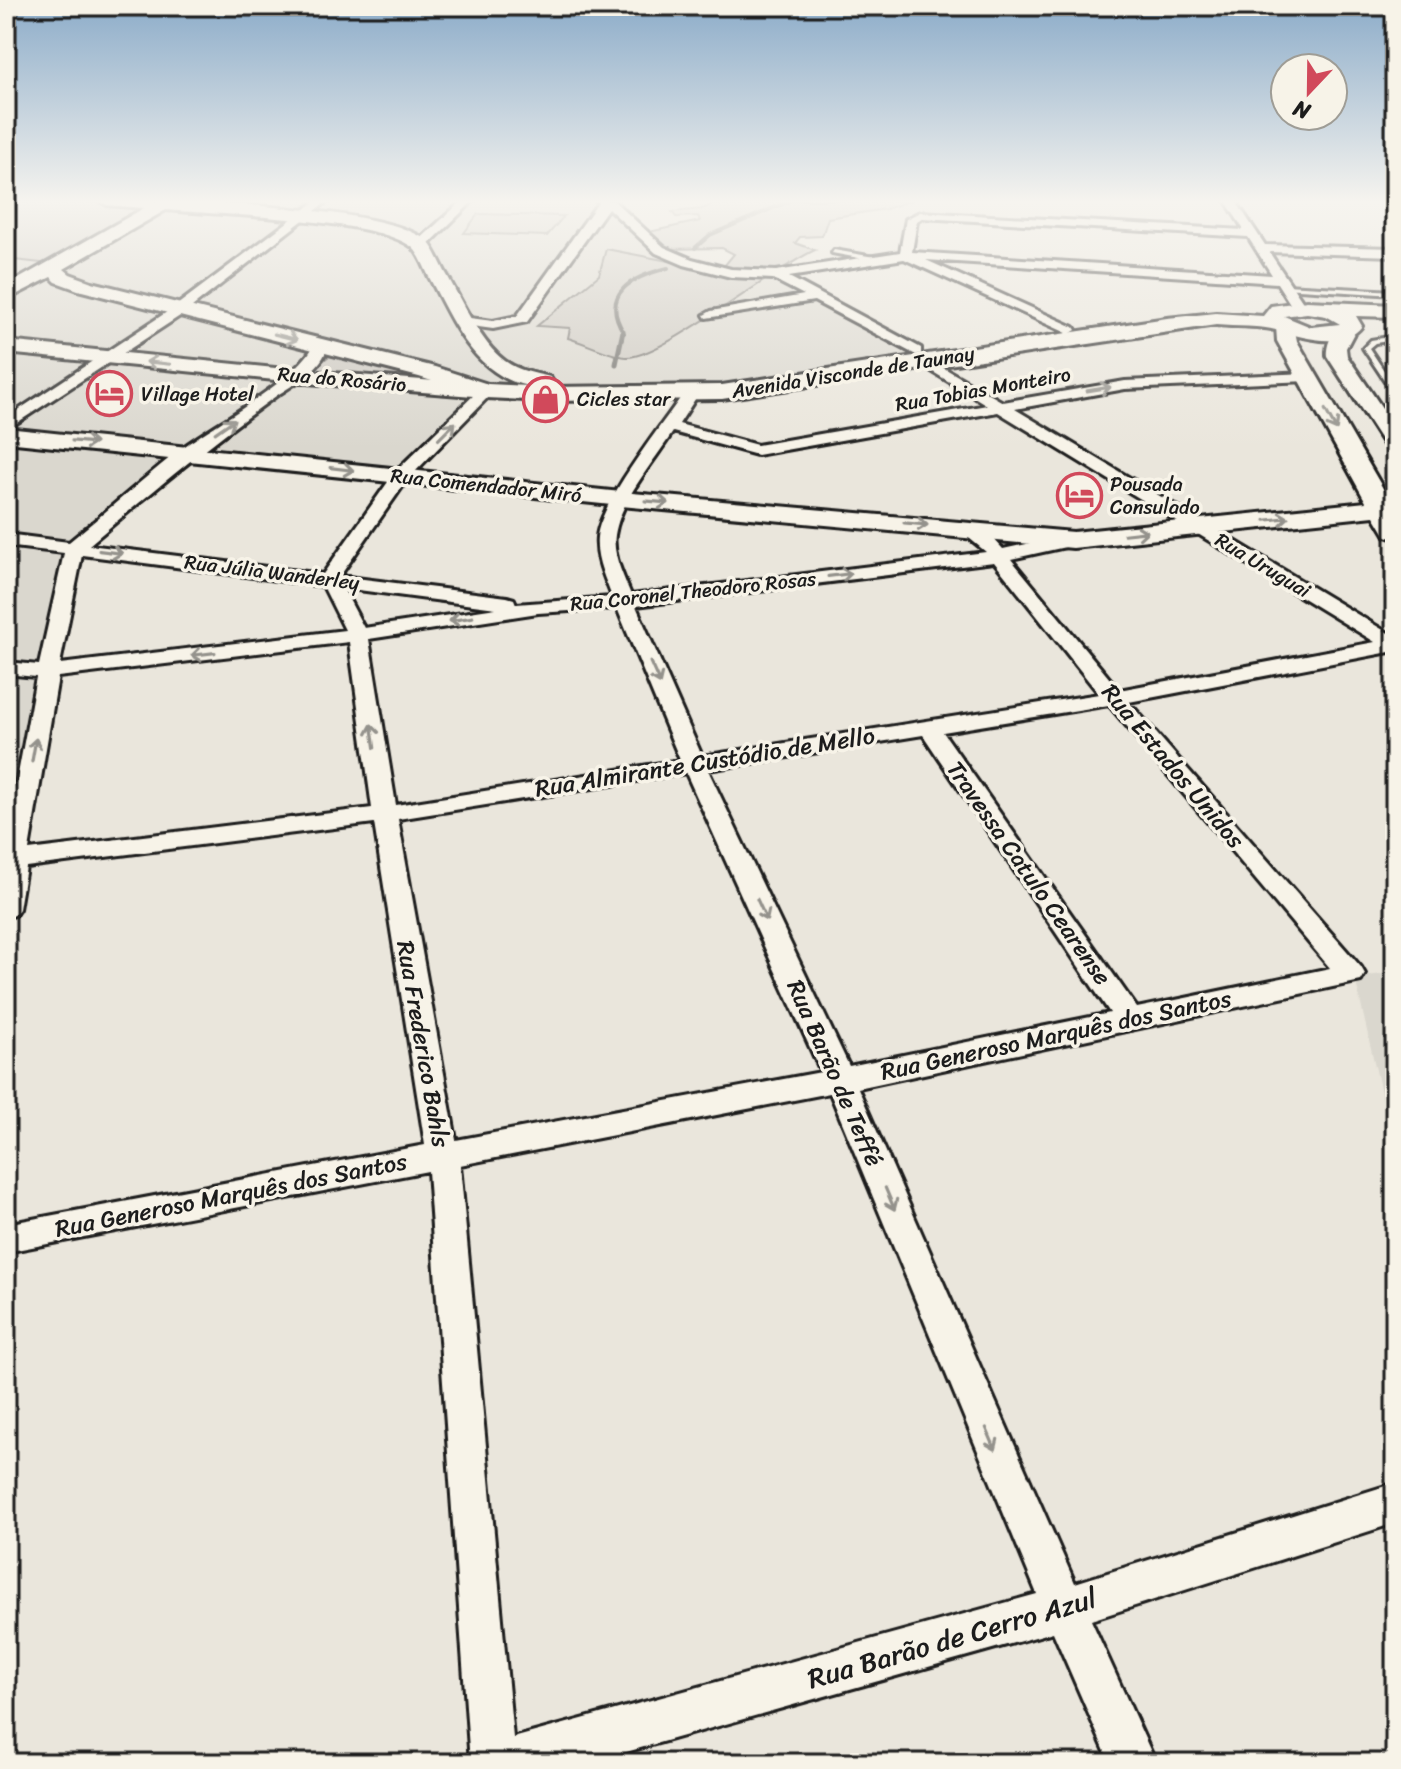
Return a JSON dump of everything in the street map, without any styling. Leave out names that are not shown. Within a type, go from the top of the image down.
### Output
[{"type":"main road","points":[[6,294],[26,283]]},
{"type":"main road","name":"Avenida Visconde de Taunay","points":[[76,283],[427,372],[486,391],[722,392],[1069,330],[1160,317],[1289,310],[1395,311]]},
{"type":"main road","points":[[441,283],[462,321],[494,364],[517,377],[550,383]]},
{"type":"main road","points":[[1289,310],[1308,377],[1395,531]]},
{"type":"main road","name":"Avenida Visconde de Taunay","points":[[1289,310],[1318,333],[1395,323]]},
{"type":"main road","name":"Avenida Visconde de Taunay","points":[[550,383],[632,385],[729,380],[1167,324],[1235,320],[1289,310],[1345,316],[1352,322],[1347,330]]},
{"type":"main road","points":[[1347,330],[1336,348],[1337,356],[1395,444]]},
{"type":"main road","name":"Rua do Rosário","points":[[6,347],[295,376],[486,391]]},
{"type":"main road","points":[[486,391],[492,380],[494,364]]},
{"type":"main road","name":"Avenida Visconde de Taunay","points":[[427,372],[467,372],[494,364]]},
{"type":"main road","points":[[486,391],[515,384],[550,383]]},
{"type":"main road","name":"Rua Comendador Miró","points":[[6,435],[621,499],[1073,540]]},
{"type":"main road","name":"Rua Coronel Theodoro Rosas","points":[[1073,540],[1381,508]]},
{"type":"street","points":[[6,425],[178,311],[216,283]]},
{"type":"street","points":[[462,321],[493,325],[522,319],[547,283]]},
{"type":"street","name":"Rua Uruguai","points":[[790,283],[920,356],[995,406],[1395,645]]},
{"type":"street","points":[[965,283],[1069,330]]},
{"type":"street","points":[[1097,283],[1289,310]]},
{"type":"street","points":[[1276,283],[1289,310]]},
{"type":"street","points":[[711,315],[816,297]]},
{"type":"street","points":[[6,909],[13,825],[74,548],[188,452],[295,376],[319,354],[320,346]]},
{"type":"street","name":"Rua Tobias Monteiro","points":[[670,426],[757,450],[1125,385],[1308,377]]},
{"type":"street","points":[[329,579],[401,476],[486,391]]},
{"type":"street","name":"Rua Barão de Teffé","points":[[691,393],[621,499],[606,536],[609,564],[694,762],[839,1080],[1062,1608],[1133,1763]]},
{"type":"street","points":[[967,529],[999,556]]},
{"type":"street","name":"Rua Júlia Wanderley","points":[[6,540],[538,607]]},
{"type":"street","name":"Rua Coronel Theodoro Rosas","points":[[6,668],[48,672],[358,635],[538,607],[624,602],[999,556],[1073,540]]},
{"type":"street","name":"Rua Estados Unidos","points":[[999,556],[1114,698],[1351,974]]},
{"type":"street","name":"Rua Frederico Bahls","points":[[329,579],[358,635],[443,1155],[493,1763]]},
{"type":"street","name":"Rua Almirante Custódio de Mello","points":[[10,861],[385,814],[694,762],[1114,698],[1395,645]]},
{"type":"street","name":"Travessa Catulo Cearense","points":[[928,726],[1130,1020]]},
{"type":"street","name":"Rua Generoso Marquês dos Santos","points":[[6,1238],[839,1080],[1351,974]]},
{"type":"street","name":"Rua Barão de Cerro Azul","points":[[506,1763],[1062,1608],[1395,1503]]},
{"type":"lane","points":[[1289,310],[1395,293]]},
{"type":"lane","points":[[1395,338],[1378,339],[1366,348],[1395,392]]},
{"type":"shaded area","points":[[6,283],[787,283],[915,351],[922,361],[721,391],[476,390],[397,475],[188,452],[78,548],[6,848]]},
{"type":"shaded area","points":[[590,283],[761,283],[666,343],[627,357],[568,338],[570,328],[537,326]]},
{"type":"shaded area","points":[[333,353],[449,383],[307,373]]},
{"type":"shaded area","points":[[1395,972],[1395,1154],[1355,978]]},
{"type":"waterway","points":[[623,331],[615,307],[618,297],[631,283]]},
{"type":"waterway","points":[[616,364],[623,331]]},
{"type":"place","name":"Village Hotel","points":[[110,394]]},
{"type":"place","name":"Cicles star","points":[[546,399]]},
{"type":"place","name":"Pousada Consulado","points":[[1079,495]]}]
